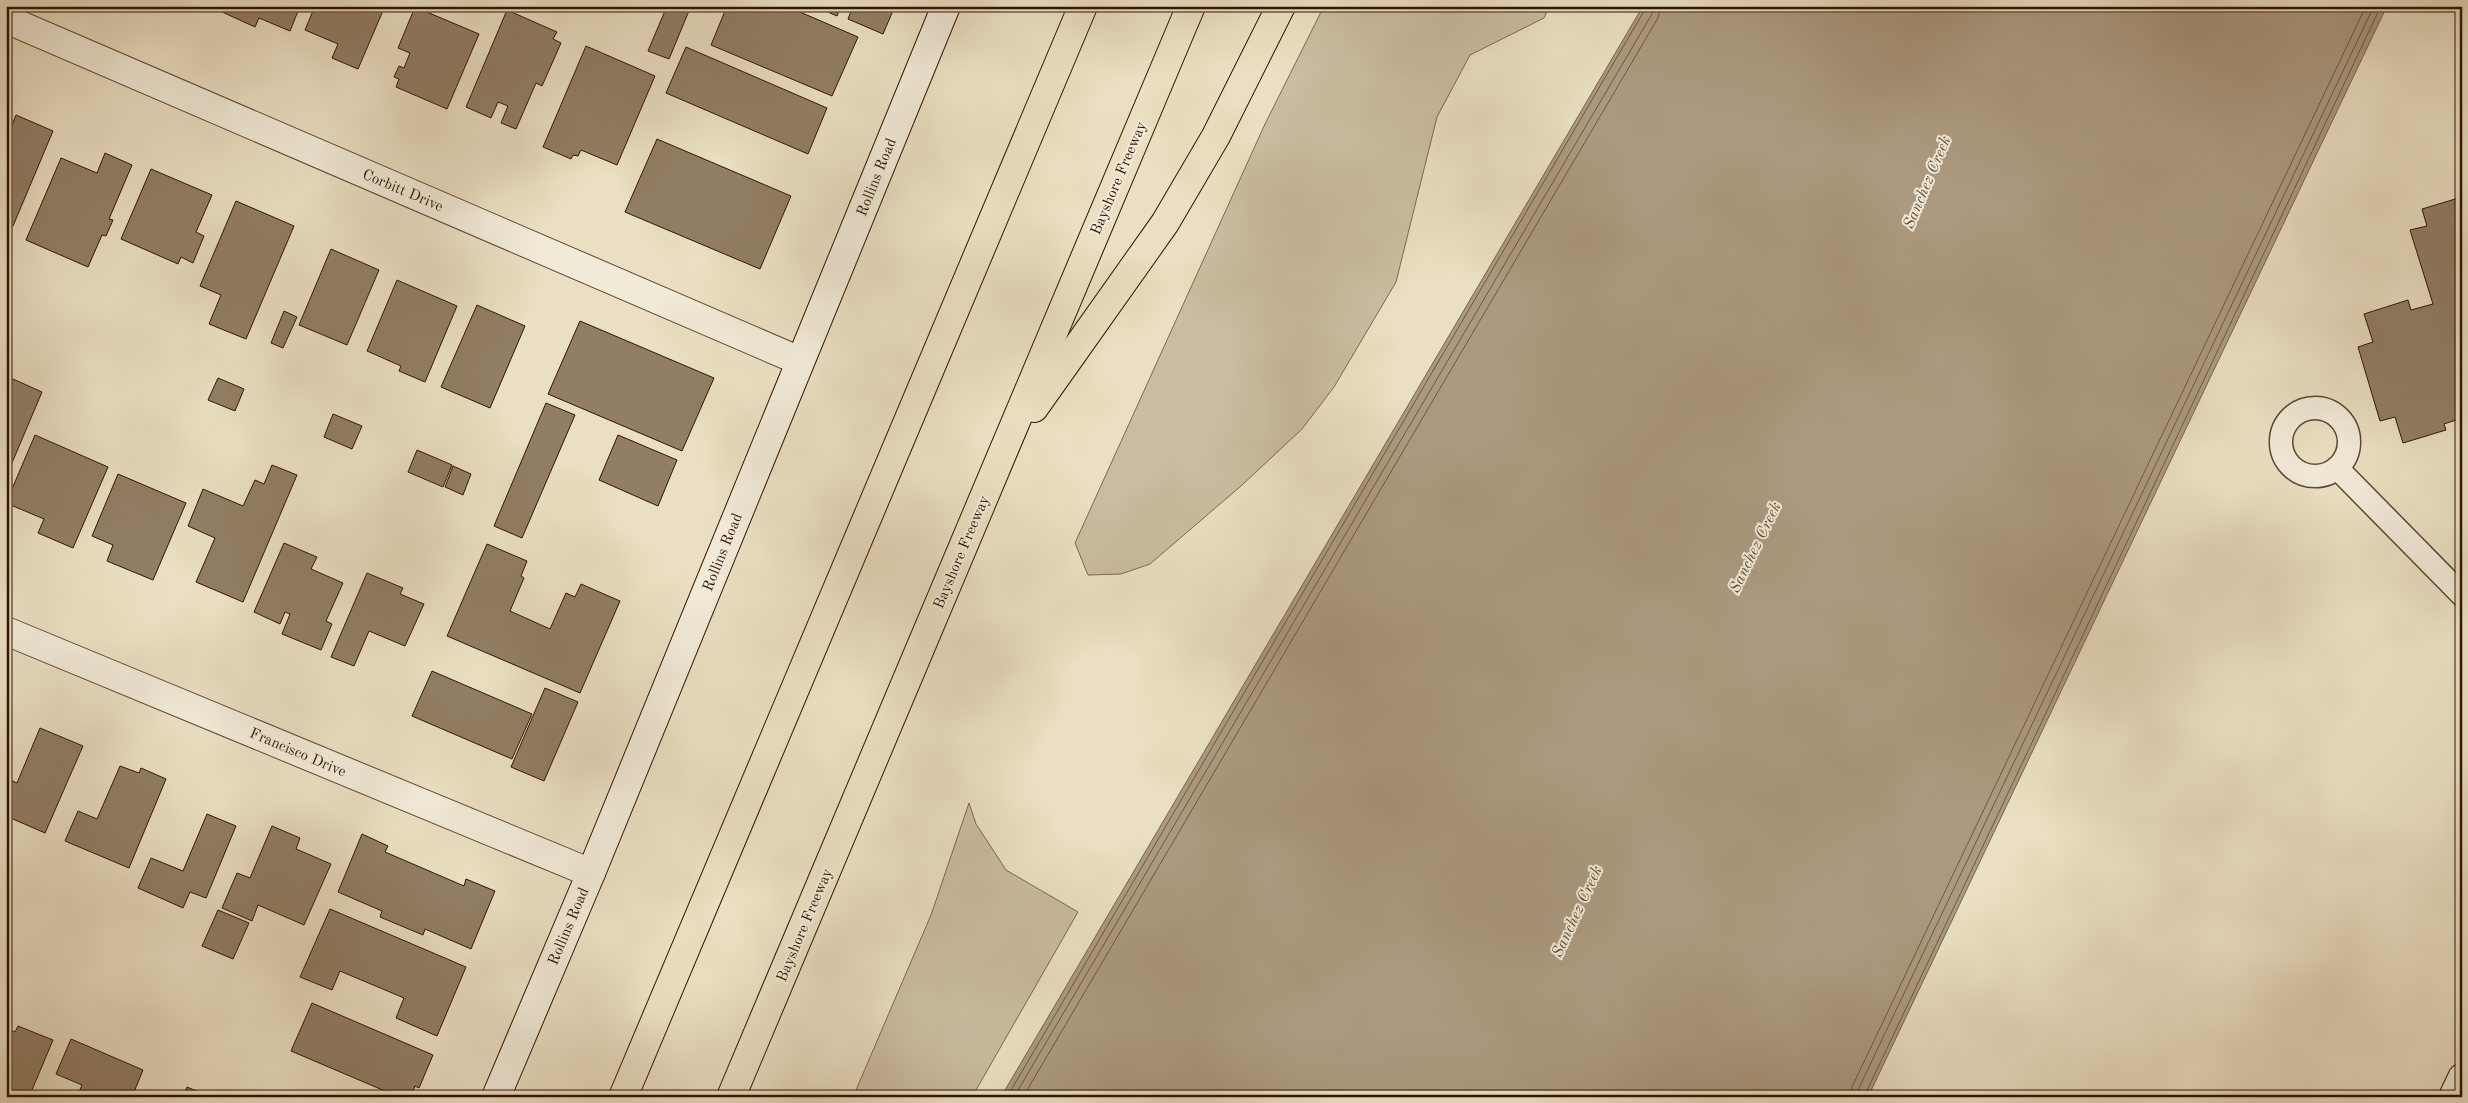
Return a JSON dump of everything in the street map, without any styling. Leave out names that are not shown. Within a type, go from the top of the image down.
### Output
[{"type":"highway","points":[[623,1097],[1082,6]]},
{"type":"highway","name":"Bayshore Freeway","points":[[731,1097],[1191,6]]},
{"type":"highway","points":[[1004,450],[1164,223],[1216,136],[1281,6]]},
{"type":"street","name":"Rollins Road","points":[[496,1097],[946,6]]},
{"type":"street","name":"Corbitt Drive","points":[[6,19],[800,361]]},
{"type":"street","name":"Francisco Drive","points":[[6,631],[590,873]]},
{"type":"street","points":[[2453,1097],[2462,1078]]},
{"type":"lane","points":[[2337,468],[2462,596]]},
{"type":"shaded area","points":[[1324,6],[1549,6],[1544,18],[1470,55],[1437,117],[1396,282],[1334,387],[1302,429],[1241,486],[1150,564],[1121,574],[1088,575],[1075,543],[1265,124]]},
{"type":"shaded area","points":[[969,803],[976,824],[1006,870],[1078,912],[972,1097],[853,1097],[931,915]]},
{"type":"water","name":"Sanchez Creek","points":[[1643,6],[2387,6],[1868,1097],[1001,1097]]},
{"type":"building","points":[[209,6],[300,6],[290,31],[259,18],[255,27]]},
{"type":"building","points":[[315,6],[385,6],[358,69],[332,58],[338,44],[305,30]]},
{"type":"building","points":[[667,6],[691,6],[669,59],[648,51]]},
{"type":"building","points":[[727,6],[786,6],[858,37],[832,96],[711,45]]},
{"type":"building","points":[[814,6],[841,6],[837,16]]},
{"type":"building","points":[[853,6],[895,6],[883,34],[848,19]]},
{"type":"building","points":[[415,7],[479,34],[447,109],[396,87],[399,79],[394,77],[399,66],[404,68],[410,53],[398,48]]},
{"type":"building","points":[[507,10],[557,32],[553,39],[561,43],[542,86],[536,83],[516,129],[501,123],[508,106],[498,102],[491,118],[466,107]]},
{"type":"building","points":[[586,46],[655,76],[617,165],[581,150],[578,156],[573,155],[571,159],[543,147]]},
{"type":"building","points":[[686,47],[827,108],[808,154],[666,93]]},
{"type":"building","points":[[16,115],[53,131],[13,226],[6,223],[6,129],[10,130]]},
{"type":"building","points":[[657,139],[791,196],[760,269],[625,212]]},
{"type":"building","points":[[105,153],[132,165],[109,219],[113,220],[106,236],[102,235],[88,267],[26,240],[61,158],[97,173]]},
{"type":"building","points":[[151,169],[212,195],[196,232],[204,236],[193,263],[181,257],[178,264],[121,239]]},
{"type":"building","points":[[2462,197],[2462,418],[2444,424],[2446,430],[2403,443],[2395,417],[2380,421],[2358,347],[2373,342],[2364,314],[2408,300],[2411,310],[2433,304],[2410,230],[2427,226],[2422,209]]},
{"type":"building","points":[[236,201],[294,226],[246,339],[209,324],[221,295],[200,286]]},
{"type":"building","points":[[331,249],[379,270],[347,345],[299,325]]},
{"type":"building","points":[[397,280],[457,306],[425,382],[399,371],[401,366],[367,351]]},
{"type":"building","points":[[477,305],[525,326],[490,408],[441,387]]},
{"type":"building","points":[[284,311],[297,317],[283,348],[271,343]]},
{"type":"building","points":[[580,321],[714,378],[682,451],[548,394]]},
{"type":"building","points":[[218,378],[244,389],[235,411],[208,400]]},
{"type":"building","points":[[13,379],[42,392],[6,477],[6,394]]},
{"type":"building","points":[[546,403],[575,415],[522,538],[494,526]]},
{"type":"building","points":[[333,414],[362,426],[352,449],[324,437]]},
{"type":"building","points":[[35,435],[108,467],[73,548],[38,533],[44,519],[6,503]]},
{"type":"building","points":[[618,435],[677,460],[658,506],[599,480]]},
{"type":"building","points":[[417,450],[452,465],[443,487],[408,472]]},
{"type":"building","points":[[272,465],[297,475],[243,602],[196,582],[215,538],[188,526],[203,489],[243,506],[255,480],[264,484]]},
{"type":"building","points":[[453,466],[471,474],[463,495],[445,487]]},
{"type":"building","points":[[118,474],[186,503],[153,580],[107,561],[113,545],[92,536]]},
{"type":"building","points":[[284,543],[317,557],[311,569],[343,583],[326,621],[332,624],[321,650],[282,634],[290,614],[285,612],[280,624],[254,612]]},
{"type":"building","points":[[487,544],[527,561],[521,576],[524,578],[510,611],[550,629],[566,593],[575,597],[581,584],[620,601],[580,693],[447,636]]},
{"type":"building","points":[[367,573],[403,588],[400,594],[424,604],[405,646],[369,631],[354,666],[331,657]]},
{"type":"building","points":[[432,671],[532,714],[512,759],[412,716]]},
{"type":"building","points":[[545,688],[578,702],[544,781],[511,767]]},
{"type":"building","points":[[40,728],[83,746],[45,833],[6,816],[6,778],[17,783]]},
{"type":"building","points":[[120,766],[139,773],[141,768],[166,779],[129,868],[65,841],[78,811],[97,819]]},
{"type":"building","points":[[207,814],[236,826],[206,898],[190,892],[183,908],[138,888],[151,858],[183,871]]},
{"type":"building","points":[[272,826],[300,838],[296,849],[331,864],[304,925],[258,905],[252,921],[222,908],[237,873],[250,878]]},
{"type":"building","points":[[362,834],[388,846],[385,852],[464,886],[466,879],[495,891],[471,949],[425,929],[423,935],[380,917],[382,911],[338,892]]},
{"type":"building","points":[[330,909],[466,967],[437,1036],[396,1018],[404,998],[340,971],[332,990],[300,977]]},
{"type":"building","points":[[218,910],[249,923],[233,959],[202,946]]},
{"type":"building","points":[[312,1003],[433,1055],[419,1088],[415,1086],[411,1097],[399,1097],[291,1051]]},
{"type":"building","points":[[18,1026],[53,1040],[29,1097],[6,1097],[6,1028],[15,1032]]},
{"type":"building","points":[[71,1039],[143,1070],[132,1097],[77,1097],[82,1085],[56,1074]]},
{"type":"building","points":[[187,1087],[211,1097],[183,1097]]},
{"type":"building","points":[[146,1091],[160,1097],[143,1097]]}]
